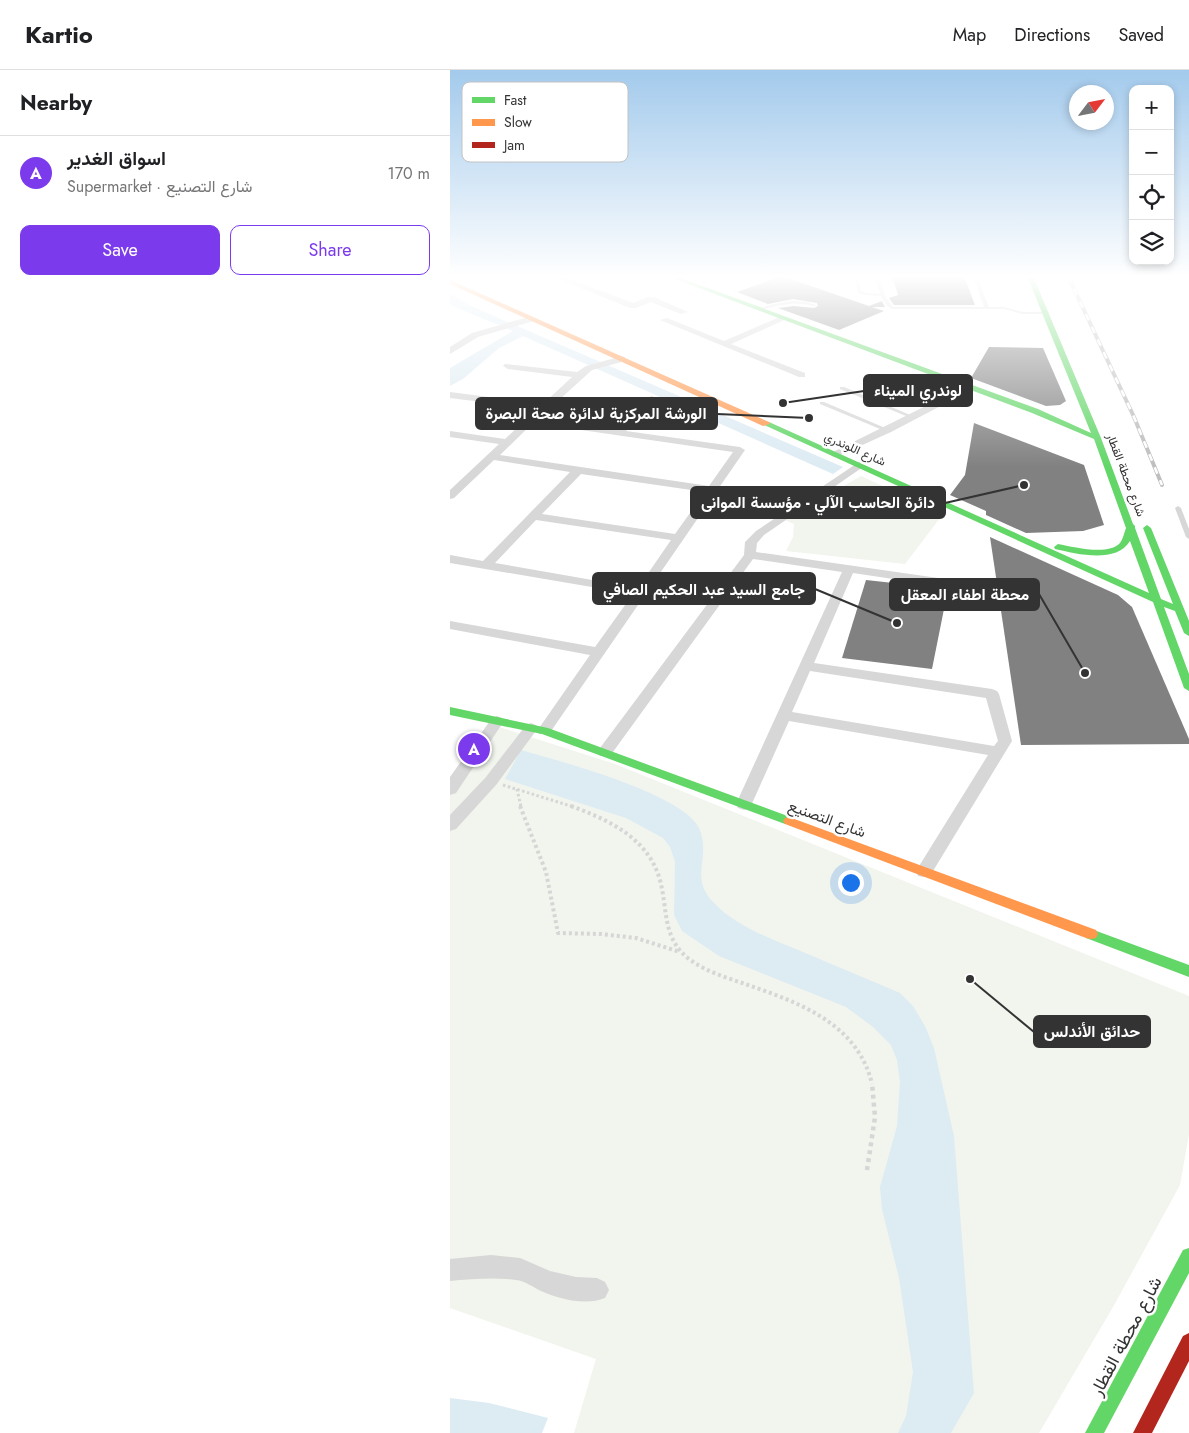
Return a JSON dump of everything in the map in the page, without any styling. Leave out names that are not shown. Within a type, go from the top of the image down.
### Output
[{"type":"main road","name":"شارع اللوندري","points":[[578,340],[1030,542]]},
{"type":"main road","points":[[843,340],[1102,434]]},
{"type":"main road","name":"شارع محطة القطار","points":[[1057,340],[1084,404],[1102,434]]},
{"type":"main road","name":"شارع محطة القطار","points":[[1066,340],[1102,434],[1150,584],[1189,688]]},
{"type":"main road","points":[[1035,411],[1070,413],[1082,409],[1084,404]]},
{"type":"main road","name":"شارع محطة القطار","points":[[1144,521],[1189,633]]},
{"type":"main road","points":[[1030,542],[1088,552],[1104,552],[1120,548],[1125,542],[1131,526]]},
{"type":"main road","points":[[1030,542],[1049,553],[1157,602],[1180,610]]},
{"type":"main road","points":[[1058,546],[1174,594]]},
{"type":"main road","name":"شارع التصنيع","points":[[450,710],[537,730],[605,752],[1189,970]]},
{"type":"main road","name":"شارع محطة القطار","points":[[1094,1433],[1189,1256]]},
{"type":"main road","points":[[1142,1433],[1189,1342]]},
{"type":"street","points":[[450,351],[469,340]]},
{"type":"street","points":[[712,340],[802,375]]},
{"type":"street","points":[[723,344],[733,340]]},
{"type":"street","points":[[450,496],[579,375],[589,368],[622,359]]},
{"type":"street","points":[[508,366],[579,375]]},
{"type":"street","points":[[834,454],[887,430],[970,387]]},
{"type":"street","points":[[450,395],[545,407]]},
{"type":"street","points":[[618,433],[652,399]]},
{"type":"street","points":[[450,825],[537,730],[599,652],[740,450],[531,420]]},
{"type":"street","points":[[450,434],[507,442]]},
{"type":"street","points":[[492,457],[712,490]]},
{"type":"street","points":[[605,752],[750,555],[751,542],[760,533],[859,465]]},
{"type":"street","points":[[486,565],[578,470]]},
{"type":"street","points":[[534,516],[678,538]]},
{"type":"street","points":[[750,555],[980,588]]},
{"type":"street","points":[[450,559],[641,592]]},
{"type":"street","points":[[744,804],[849,569]]},
{"type":"street","points":[[450,625],[599,652]]},
{"type":"street","points":[[805,666],[992,694],[1005,741],[924,871]]},
{"type":"street","points":[[784,715],[999,752]]},
{"type":"street","points":[[450,789],[497,721]]},
{"type":"street","points":[[450,1270],[491,1266],[520,1269],[548,1282],[576,1289],[597,1290]]},
{"type":"lane","points":[[842,388],[913,417]]},
{"type":"lane","points":[[822,404],[887,430]]},
{"type":"lane","points":[[1178,508],[1189,537]]},
{"type":"path","points":[[491,781],[599,817],[623,828],[640,843],[655,864],[660,879],[667,932],[681,953]]},
{"type":"path","points":[[517,789],[522,813],[546,872],[558,933],[601,934],[636,938],[681,953],[722,977],[794,1002],[821,1015],[857,1047],[867,1067],[874,1092],[875,1117],[867,1170]]},
{"type":"shaded area","points":[[498,340],[516,340],[499,348],[463,379],[450,386],[450,368]]},
{"type":"shaded area","points":[[531,340],[549,340],[843,467],[833,474]]},
{"type":"shaded area","points":[[861,476],[943,514],[905,564],[786,551],[793,537],[794,524],[785,520]]},
{"type":"shaded area","points":[[499,727],[615,764],[1189,996],[1189,1134],[1180,1185],[1113,1307],[1039,1433],[574,1433],[596,1359],[450,1308],[450,795]]},
{"type":"shaded area","points":[[521,750],[618,780],[669,803],[688,815],[699,828],[702,838],[701,875],[706,894],[723,911],[744,926],[767,937],[900,993],[913,1006],[925,1026],[934,1048],[954,1136],[974,1393],[951,1433],[898,1433],[906,1416],[913,1372],[899,1278],[882,1209],[880,1187],[897,1126],[900,1082],[897,1060],[891,1045],[873,1027],[846,1007],[719,956],[682,931],[674,915],[675,862],[670,847],[663,838],[626,818],[505,779]]},
{"type":"shaded area","points":[[450,1398],[489,1403],[548,1418],[542,1433],[450,1433]]},
{"type":"building","points":[[989,347],[1043,348],[1066,401],[1060,405],[1046,406],[971,378]]},
{"type":"building","points":[[974,423],[1084,465],[1104,525],[1083,531],[1026,533],[986,515],[986,511],[950,495],[965,475]]},
{"type":"building","points":[[990,537],[1118,595],[1132,607],[1189,739],[1189,744],[1021,745]]},
{"type":"building","points":[[866,580],[948,589],[932,669],[842,658]]},
{"type":"railway","points":[[1098,340],[1134,417],[1162,485]]},
{"type":"traffic: fast","points":[[842,340],[1035,411],[1097,438]]},
{"type":"traffic: fast","points":[[1056,340],[1097,438],[1189,688]]},
{"type":"traffic: fast","points":[[766,424],[1174,608]]},
{"type":"traffic: fast","points":[[1058,547],[1092,552],[1118,549],[1124,544],[1131,526]]},
{"type":"traffic: fast","points":[[1147,528],[1189,633]]},
{"type":"traffic: fast","points":[[450,711],[544,731],[789,821]]},
{"type":"traffic: fast","points":[[1091,934],[1189,971]]},
{"type":"traffic: fast","points":[[1094,1433],[1189,1256]]},
{"type":"traffic: slow","points":[[578,340],[766,424]]},
{"type":"traffic: slow","points":[[789,821],[1091,934]]},
{"type":"traffic: jam","points":[[1142,1433],[1189,1342]]},
{"type":"place","name":"لوندري الميناء","points":[[783,403]]},
{"type":"place","name":"الورشة المركزية لدائرة صحة البصرة","points":[[809,418]]},
{"type":"place","name":"دائرة الحاسب الآلي - مؤسسة الموانى","points":[[1024,485]]},
{"type":"place","name":"جامع السيد عبد الحكيم الصافي","points":[[897,623]]},
{"type":"place","name":"محطة اطفاء المعقل","points":[[1085,673]]},
{"type":"place","name":"اسواق الغدير","points":[[474,749]]},
{"type":"place","name":"حدائق الأندلس","points":[[970,979]]}]
